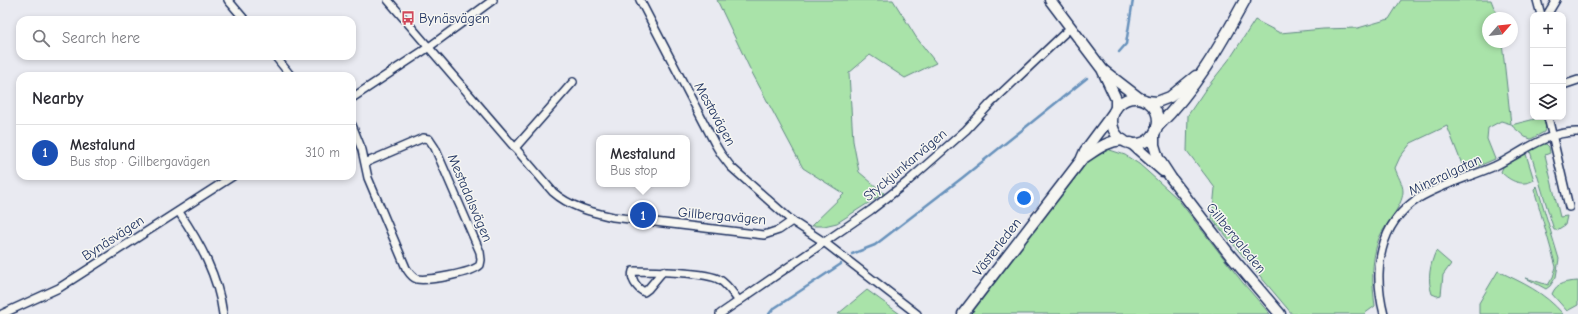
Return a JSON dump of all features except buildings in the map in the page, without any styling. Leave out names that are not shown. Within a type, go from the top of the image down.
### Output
[{"type":"main road","points":[[1050,0],[1102,70],[1116,99],[1113,126],[1117,135],[1127,142],[1144,142],[1175,110],[1200,78],[1220,47],[1245,0]]},
{"type":"main road","points":[[1115,110],[1126,100],[1157,102],[1170,97],[1206,67]]},
{"type":"main road","points":[[1102,70],[1153,107],[1157,114],[1156,131]]},
{"type":"main road","name":"Västerleden","points":[[963,314],[1082,159],[1085,151],[1115,110]]},
{"type":"main road","name":"Gillbergaleden","points":[[1156,131],[1154,145],[1158,158],[1171,178],[1230,255],[1280,314]]},
{"type":"main road","name":"Västerleden","points":[[1082,159],[1112,140],[1127,142]]},
{"type":"main road","name":"Gillbergaleden","points":[[1127,142],[1171,178]]},
{"type":"street","points":[[228,0],[242,16]]},
{"type":"street","name":"Gillbergavägen","points":[[388,0],[515,148],[560,198],[568,203],[595,213],[612,217],[764,235],[779,230],[792,220]]},
{"type":"street","points":[[356,95],[429,46],[492,0]]},
{"type":"street","name":"Mestavägen","points":[[640,0],[721,154],[736,171],[792,220]]},
{"type":"street","points":[[1537,0],[1540,12]]},
{"type":"street","points":[[1549,12],[1556,0]]},
{"type":"street","name":"Styckjunkarvägen","points":[[720,314],[871,210],[939,155],[1070,28]]},
{"type":"street","points":[[277,60],[288,72]]},
{"type":"street","points":[[1566,84],[1578,80]]},
{"type":"street","points":[[515,148],[573,82]]},
{"type":"street","points":[[1549,120],[1569,207]]},
{"type":"street","name":"Mineralgatan","points":[[1384,314],[1380,298],[1378,262],[1388,233],[1407,208],[1419,198],[1494,166],[1552,136],[1578,132]]},
{"type":"street","name":"Mestadalsvägen","points":[[356,136],[362,150],[365,164],[368,178],[406,268],[412,276],[417,279],[424,279],[457,274],[470,271],[480,265],[480,252],[435,148],[429,139],[423,138],[365,164]]},
{"type":"street","name":"Bynäsvägen","points":[[2,314],[59,288],[227,180]]},
{"type":"street","points":[[179,212],[208,262],[219,293],[223,314]]},
{"type":"street","points":[[792,220],[824,242],[917,314]]},
{"type":"street","points":[[663,271],[718,278],[724,282],[738,301]]},
{"type":"green space","points":[[717,0],[893,0],[916,37],[936,63],[905,78],[870,55],[849,73],[853,141],[859,172],[884,193],[837,223],[824,226],[811,226],[844,194],[803,168],[749,67]]},
{"type":"green space","points":[[1401,0],[1491,0],[1496,12],[1482,12],[1482,48],[1503,48],[1511,124],[1501,121],[1488,128],[1487,139],[1495,159],[1465,172],[1447,126],[1411,143],[1400,157],[1395,168],[1403,188],[1400,204],[1378,241],[1374,257],[1373,290],[1375,306],[1364,314],[1292,314],[1212,219],[1215,188],[1187,151],[1188,115],[1205,90],[1231,57],[1255,20],[1280,33],[1323,29],[1358,28],[1389,19]]},
{"type":"green space","points":[[1531,120],[1544,120],[1546,127],[1544,132],[1531,139],[1525,137],[1511,125]]},
{"type":"green space","points":[[1542,144],[1546,144],[1549,147],[1550,153],[1545,155],[1560,217],[1567,216],[1565,225],[1557,230],[1554,230],[1530,151]]},
{"type":"green space","points":[[1106,146],[1110,150],[1125,155],[1139,164],[1177,198],[1243,283],[1270,314],[971,314],[1086,164]]},
{"type":"green space","points":[[1526,154],[1534,180],[1525,183],[1516,182],[1501,172],[1503,167]]},
{"type":"green space","points":[[1537,186],[1559,259],[1556,277],[1546,289],[1526,278],[1548,285],[1553,277],[1556,267],[1534,189]]},
{"type":"green space","points":[[1436,251],[1451,264],[1443,275],[1441,295],[1437,296],[1432,294],[1429,278],[1432,261]]},
{"type":"green space","points":[[1498,271],[1525,284],[1541,294],[1556,306],[1563,314],[1479,314],[1479,303]]},
{"type":"green space","points":[[1578,281],[1578,305],[1567,311],[1552,294],[1559,285],[1566,282]]},
{"type":"green space","points":[[867,290],[900,314],[838,314]]},
{"type":"waterway","points":[[1119,52],[1126,44],[1133,0]]},
{"type":"waterway","points":[[852,254],[875,245],[962,178],[1087,78]]},
{"type":"waterway","points":[[769,314],[773,309],[841,264]]},
{"type":"place","name":"Bynäsvägen","points":[[408,18]]},
{"type":"place","name":"Mestalund","points":[[643,215]]}]
